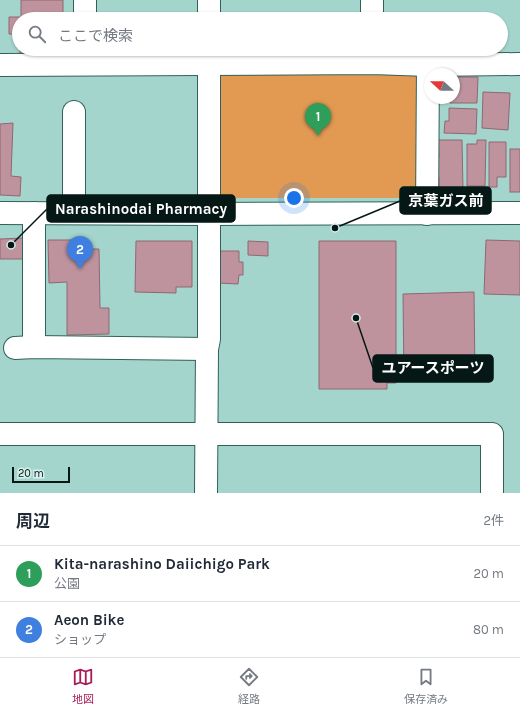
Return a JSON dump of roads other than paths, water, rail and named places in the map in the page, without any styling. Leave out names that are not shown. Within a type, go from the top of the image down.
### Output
[{"type":"street","points":[[84,0],[85,12]]},
{"type":"street","points":[[209,0],[209,12]]},
{"type":"street","points":[[372,0],[372,12]]},
{"type":"street","points":[[0,65],[86,56],[373,56],[428,64],[520,64]]},
{"type":"street","points":[[206,493],[207,348],[209,339],[210,56]]},
{"type":"street","points":[[427,214],[428,64]]},
{"type":"street","points":[[74,112],[74,213]]},
{"type":"street","points":[[0,213],[520,213]]},
{"type":"street","points":[[34,213],[24,348],[207,348]]},
{"type":"street","points":[[0,434],[492,434],[492,493]]},
{"type":"place","name":"Kita-narashino Daiichigo Park","points":[[318,136]]},
{"type":"place","name":"京葉ガス前","points":[[335,228]]},
{"type":"place","name":"Narashinodai Pharmacy","points":[[11,245]]},
{"type":"place","name":"Aeon Bike","points":[[80,269]]},
{"type":"place","name":"ユアースポーツ","points":[[356,318]]}]
